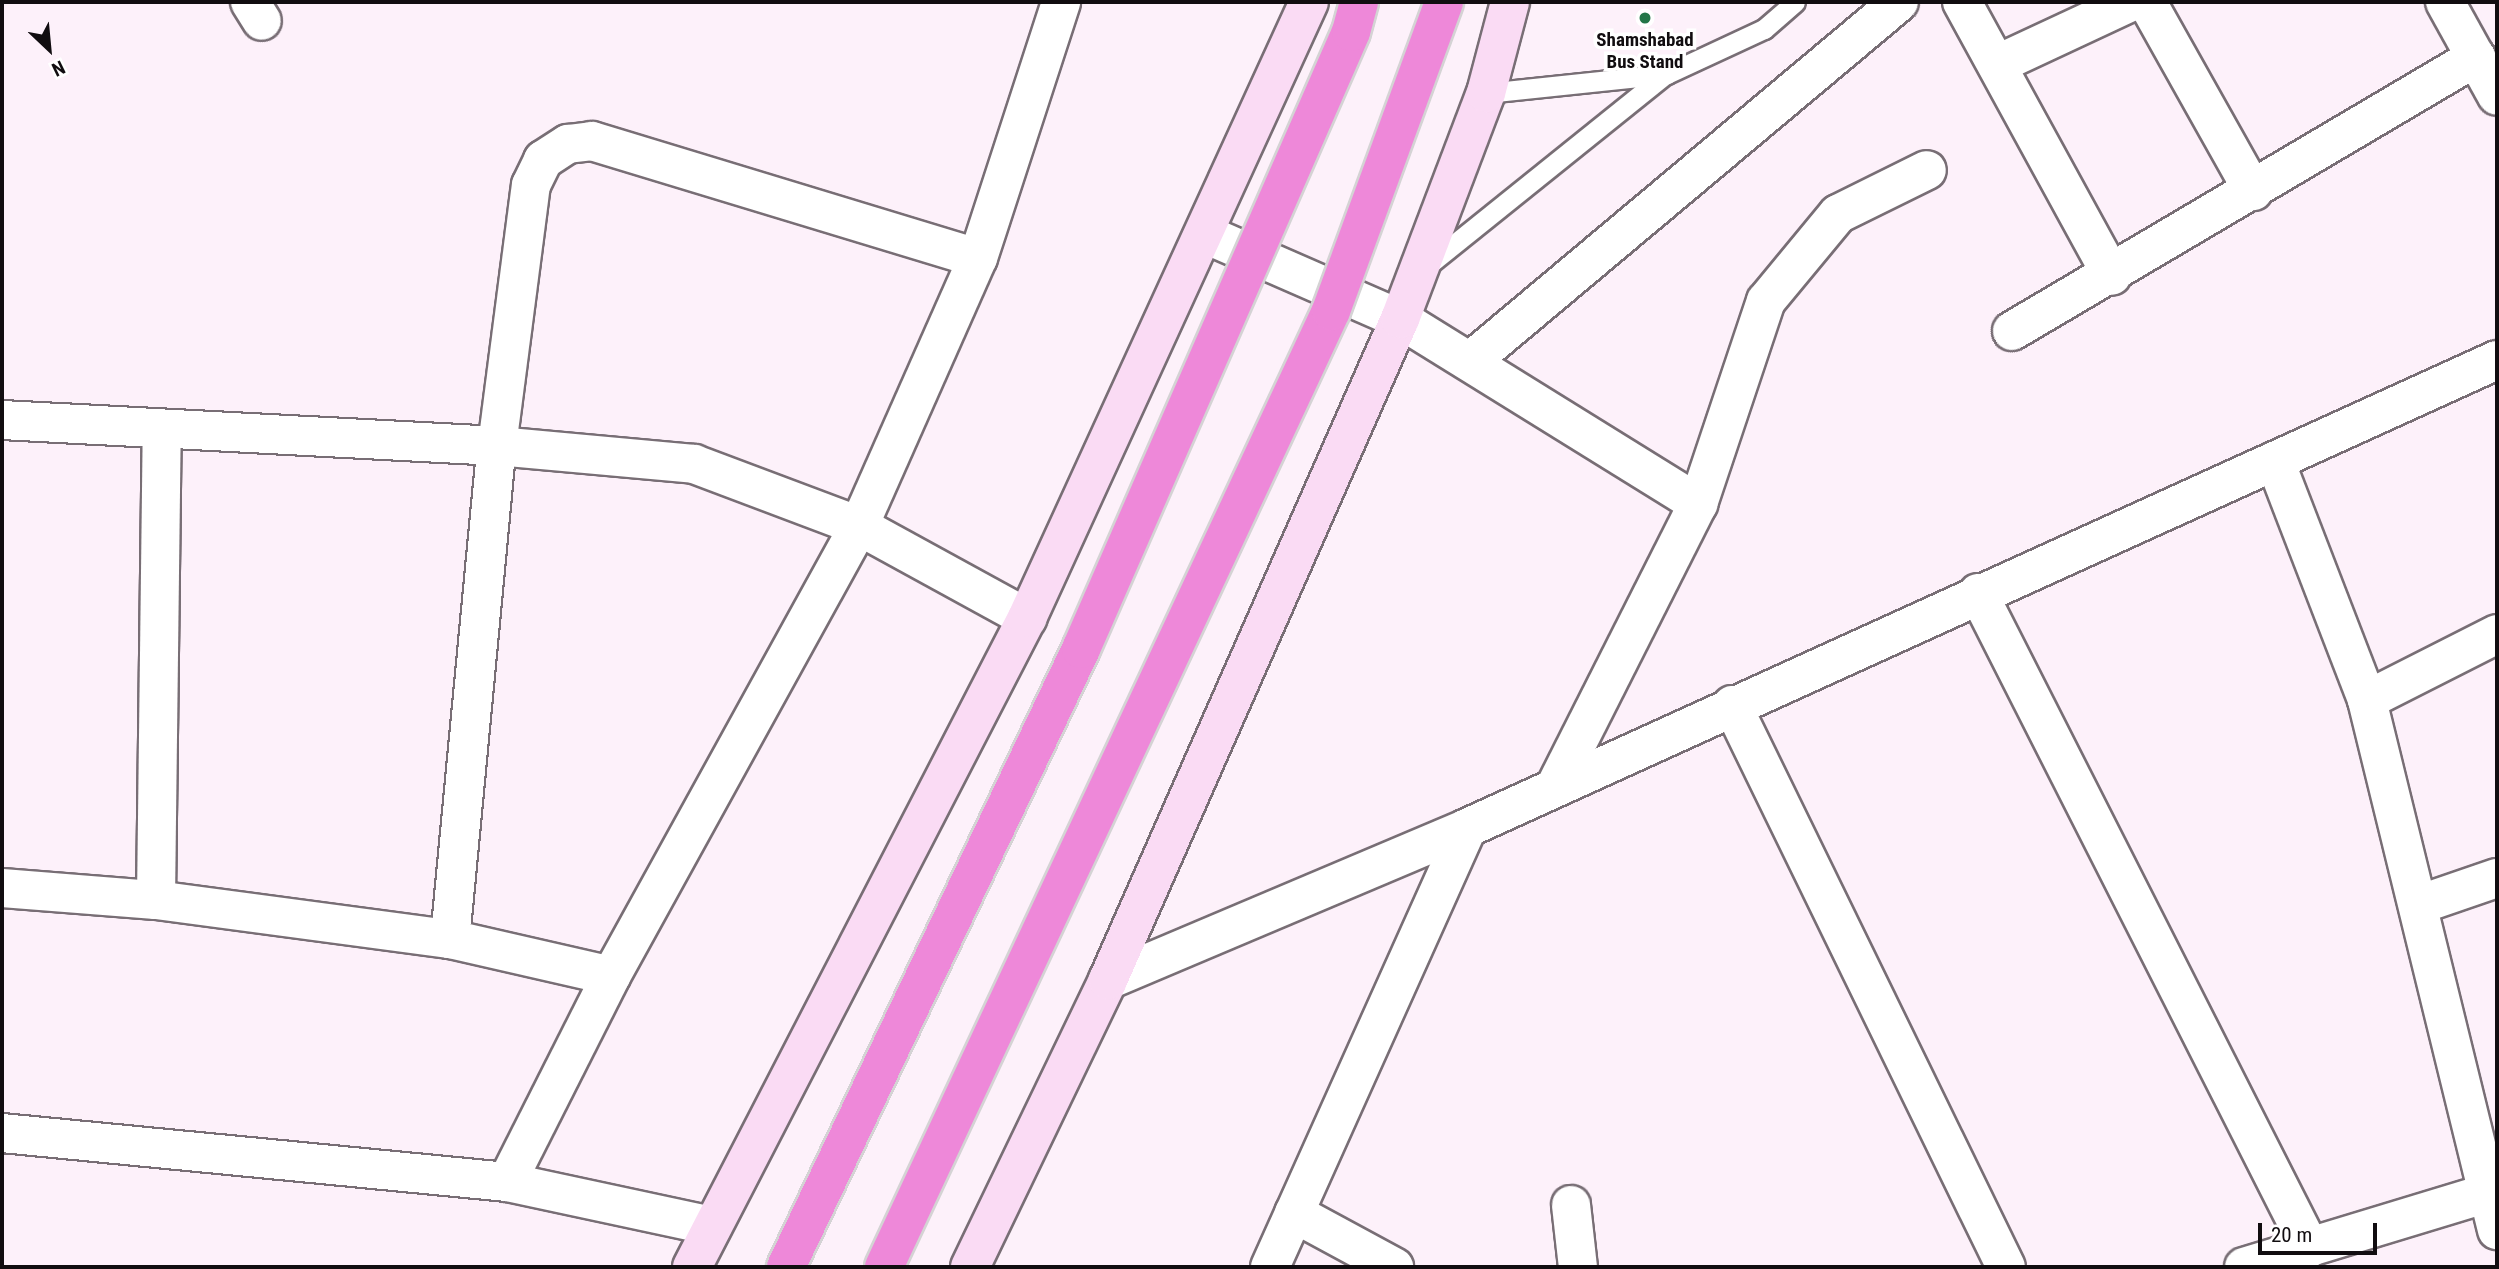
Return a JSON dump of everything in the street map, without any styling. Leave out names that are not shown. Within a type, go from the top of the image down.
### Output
[{"type":"highway","points":[[786,1267],[1082,649],[1351,32],[1359,2]]},
{"type":"highway","points":[[884,1267],[1331,311],[1444,2]]},
{"type":"main road","points":[[692,1267],[1027,618],[1205,234],[1308,2]]},
{"type":"main road","points":[[970,1267],[1108,980],[1400,319],[1486,93],[1510,2]]},
{"type":"street","points":[[507,1182],[611,976],[859,526],[978,258],[1061,2]]},
{"type":"street","points":[[1472,360],[1899,2]]},
{"type":"street","points":[[1962,2],[2112,276]]},
{"type":"street","points":[[1998,64],[2131,2]]},
{"type":"street","points":[[2147,2],[2253,191]]},
{"type":"street","points":[[2445,2],[2497,96]]},
{"type":"street","points":[[2012,331],[2112,276],[2476,57]]},
{"type":"street","points":[[450,939],[497,446],[531,185],[543,160],[568,144],[592,141],[978,258]]},
{"type":"street","points":[[1558,783],[1698,505],[1766,301],[1838,215],[1927,170]]},
{"type":"street","points":[[1205,234],[1400,319],[1472,360],[1698,505]]},
{"type":"street","points":[[1108,980],[1467,828],[1558,783],[2497,360]]},
{"type":"street","points":[[2,420],[162,431],[497,446],[694,464],[859,526],[1027,618]]},
{"type":"street","points":[[156,900],[162,431]]},
{"type":"street","points":[[2275,461],[2367,700],[2493,1191],[2497,1230]]},
{"type":"street","points":[[1978,593],[2310,1248]]},
{"type":"street","points":[[2367,700],[2497,634]]},
{"type":"street","points":[[1732,705],[2006,1267]]},
{"type":"street","points":[[1270,1267],[1467,828]]},
{"type":"street","points":[[2421,904],[2497,878]]},
{"type":"street","points":[[2,888],[156,900],[450,939],[611,976]]},
{"type":"street","points":[[2,1133],[507,1182],[712,1226]]},
{"type":"street","points":[[2244,1267],[2493,1191]]},
{"type":"street","points":[[1571,1205],[1578,1267]]},
{"type":"street","points":[[1294,1213],[1394,1267]]},
{"type":"lane","points":[[1416,275],[1667,74],[1764,29],[1795,2]]},
{"type":"lane","points":[[1486,93],[1667,74]]},
{"type":"place","name":"Shamshabad Bus Stand","points":[[1645,18]]}]
